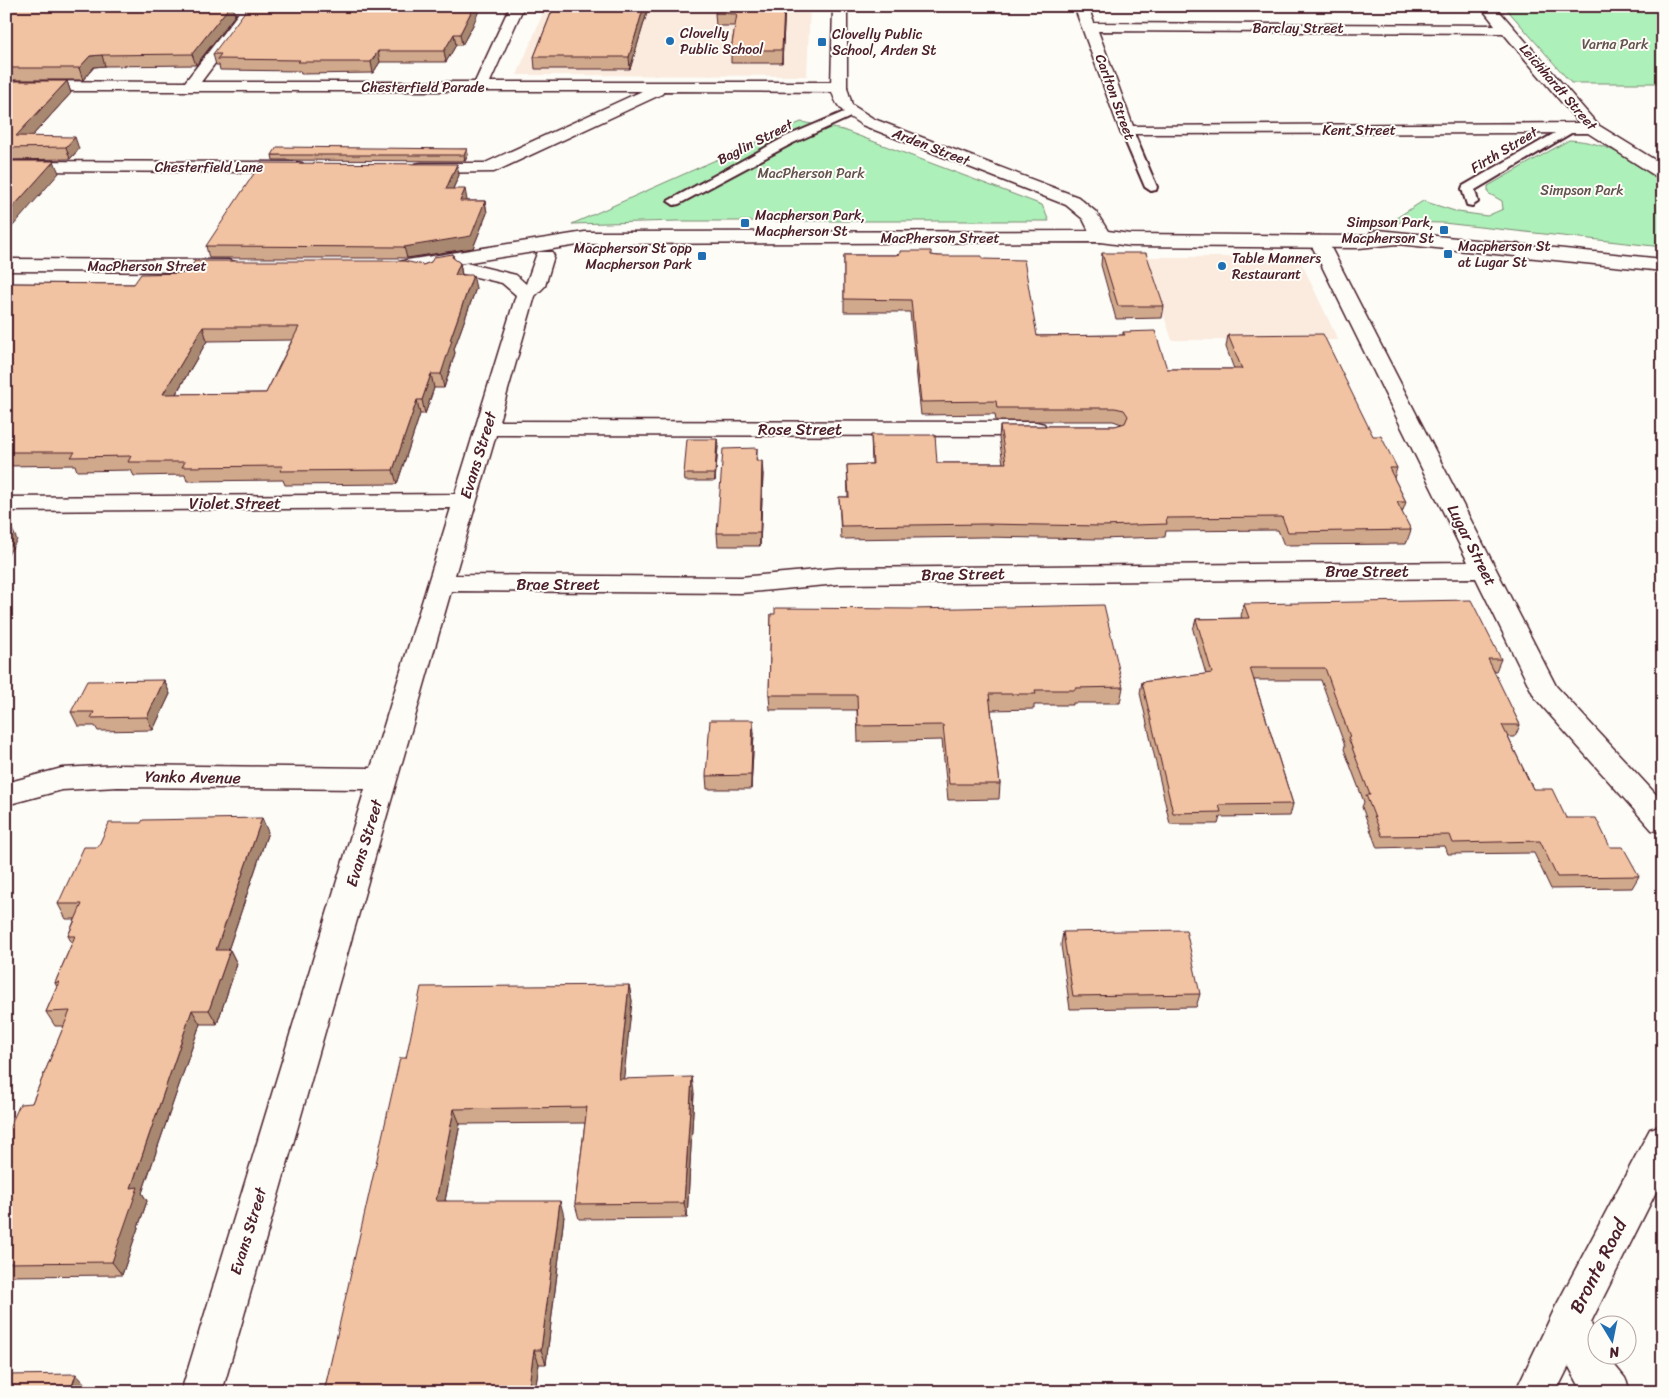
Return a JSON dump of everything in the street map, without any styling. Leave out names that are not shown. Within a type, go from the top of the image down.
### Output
[{"type":"street","points":[[480,87],[517,6]]},
{"type":"street","points":[[840,6],[839,87],[841,99],[851,113]]},
{"type":"street","name":"Carlton Street","points":[[1081,6],[1127,131]]},
{"type":"street","name":"Leichhardt Street","points":[[1487,6],[1592,128],[1663,173]]},
{"type":"street","points":[[189,87],[250,8]]},
{"type":"street","name":"Barclay Street","points":[[1090,27],[1507,28]]},
{"type":"street","name":"Chesterfield Parade","points":[[6,86],[839,87]]},
{"type":"street","points":[[409,168],[488,168],[664,87]]},
{"type":"street","name":"Arden Street","points":[[851,113],[903,137],[1072,201],[1089,213],[1096,224],[1100,236]]},
{"type":"street","name":"Kent Street","points":[[1127,131],[1592,128]]},
{"type":"street","name":"Chesterfield Lane","points":[[6,166],[311,168]]},
{"type":"street","name":"MacPherson Street","points":[[388,266],[407,266],[541,250],[660,239],[1100,236],[1140,231],[1354,233],[1663,265]]},
{"type":"street","name":"MacPherson Street","points":[[1100,236],[1130,240],[1319,242],[1359,242],[1397,238]]},
{"type":"street","name":"Lugar Street","points":[[1319,242],[1545,691],[1657,818],[1663,822]]},
{"type":"street","name":"MacPherson Street","points":[[407,266],[424,270],[466,269],[541,250]]},
{"type":"street","name":"Evans Street","points":[[201,1392],[526,294],[535,286],[541,250]]},
{"type":"street","name":"MacPherson Street","points":[[6,265],[251,266]]},
{"type":"street","points":[[466,269],[509,279],[526,294]]},
{"type":"street","name":"Rose Street","points":[[486,428],[1053,430]]},
{"type":"street","name":"Violet Street","points":[[6,504],[464,502]]},
{"type":"street","name":"Brae Street","points":[[440,583],[742,585],[838,576],[1485,570]]},
{"type":"street","name":"Yanko Avenue","points":[[6,794],[62,778],[118,776],[382,779]]},
{"type":"street","name":"Bronte Road","points":[[1535,1392],[1663,1140]]},
{"type":"street","points":[[1570,1320],[1587,1361],[1603,1385],[1611,1392]]},
{"type":"lane","points":[[190,9],[250,8]]},
{"type":"lane","name":"Baglin Street","points":[[674,201],[789,140],[851,113]]},
{"type":"lane","name":"Firth Street","points":[[1472,202],[1468,189],[1568,129]]},
{"type":"lane","name":"Carlton Street","points":[[1127,131],[1151,187]]},
{"type":"shaded area","name":"Clovelly Public School","points":[[546,6],[810,6],[807,76],[517,75]]},
{"type":"shaded area","points":[[1144,257],[1291,257],[1300,260],[1338,340],[1172,340]]},
{"type":"green space","name":"Varna Park","points":[[1504,6],[1663,6],[1663,83],[1571,83]]},
{"type":"green space","name":"MacPherson Park","points":[[801,122],[843,130],[1042,205],[1049,221],[677,221],[572,224]]},
{"type":"green space","name":"Simpson Park","points":[[1569,140],[1584,141],[1608,148],[1663,182],[1663,247],[1443,223],[1390,222],[1423,201],[1458,212],[1487,216],[1503,209],[1502,201],[1488,193],[1488,186]]},
{"type":"building","points":[[6,6],[230,6],[192,54],[102,55],[90,56],[79,68],[6,68]]},
{"type":"building","points":[[249,6],[474,6],[460,34],[454,34],[444,51],[378,51],[371,62],[217,59],[221,54],[213,54]]},
{"type":"building","points":[[554,6],[644,6],[629,57],[534,57]]},
{"type":"building","points":[[717,6],[784,6],[782,50],[731,50],[737,14],[715,13]]},
{"type":"building","points":[[6,81],[67,81],[16,136],[75,137],[66,147],[6,148]]},
{"type":"building","points":[[277,147],[467,149],[464,155],[272,155]]},
{"type":"building","points":[[6,161],[54,161],[6,215]]},
{"type":"building","points":[[261,163],[457,164],[446,189],[465,189],[460,201],[485,201],[471,236],[404,247],[206,246]]},
{"type":"building","points":[[900,251],[931,251],[931,255],[938,256],[982,256],[982,259],[1024,260],[1037,336],[1125,335],[1123,332],[1155,331],[1167,369],[1242,369],[1228,335],[1323,334],[1373,436],[1381,436],[1397,468],[1389,468],[1406,502],[1397,502],[1411,530],[1288,532],[1282,517],[1166,518],[1167,524],[1101,526],[984,524],[841,526],[839,497],[849,497],[847,465],[873,464],[871,435],[935,435],[937,463],[1006,463],[1000,426],[1115,426],[1125,423],[1128,416],[1124,410],[1115,408],[997,408],[996,401],[921,402],[911,300],[844,299],[844,255],[895,255],[900,254]]},
{"type":"building","points":[[1102,253],[1146,253],[1164,306],[1118,306]]},
{"type":"building","points":[[453,254],[452,257],[460,263],[455,275],[473,275],[450,340],[452,340],[441,374],[431,374],[422,400],[417,400],[393,470],[280,471],[283,466],[182,467],[185,462],[128,462],[131,456],[71,457],[75,452],[6,452],[6,283],[134,284],[141,274],[186,273],[195,261],[404,261],[423,265],[431,262],[434,257]],"holes":[[[203,327],[299,327],[266,393],[163,394]]]},
{"type":"building","points":[[687,439],[717,439],[715,474],[684,474]]},
{"type":"building","points":[[757,448],[756,461],[762,461],[760,533],[717,533],[723,449]]},
{"type":"building","points":[[6,527],[11,527],[6,535]]},
{"type":"building","points":[[1471,600],[1501,659],[1488,659],[1520,725],[1502,725],[1533,789],[1552,789],[1566,818],[1596,818],[1610,847],[1623,847],[1639,876],[1557,877],[1540,841],[1453,843],[1450,835],[1382,836],[1366,795],[1370,795],[1325,668],[1250,668],[1293,804],[1219,805],[1221,812],[1173,813],[1142,682],[1212,673],[1196,619],[1249,618],[1244,604]]},
{"type":"building","points":[[1104,605],[1123,687],[1035,690],[1036,694],[989,694],[1000,784],[949,784],[943,725],[858,726],[857,695],[769,695],[771,614],[775,614],[775,608],[913,609]]},
{"type":"building","points":[[164,680],[147,717],[91,718],[94,712],[71,712],[87,681]]},
{"type":"building","points":[[710,720],[753,720],[751,775],[706,776]]},
{"type":"building","points":[[262,818],[216,950],[230,950],[209,1010],[192,1010],[131,1188],[138,1187],[112,1262],[6,1263],[6,1135],[20,1104],[32,1103],[70,1011],[46,1012],[59,982],[55,983],[75,936],[68,936],[82,904],[58,904],[84,847],[98,847],[109,823],[141,823],[143,820]]},
{"type":"building","points":[[1186,930],[1200,994],[1073,996],[1063,932]]},
{"type":"building","points":[[629,985],[619,1079],[692,1077],[684,1203],[575,1204],[587,1107],[454,1109],[436,1201],[560,1201],[541,1350],[534,1350],[528,1392],[324,1392],[400,1058],[406,1058],[421,987]]},
{"type":"building","points":[[76,1374],[70,1392],[6,1392],[6,1375]]},
{"type":"place","name":"Clovelly Public School","points":[[670,41]]},
{"type":"place","name":"Clovelly Public School, Arden St","points":[[822,42]]},
{"type":"place","name":"Macpherson Park, Macpherson St","points":[[745,223]]},
{"type":"place","name":"Simpson Park, Macpherson St","points":[[1444,230]]},
{"type":"place","name":"Macpherson St at Lugar St","points":[[1448,254]]},
{"type":"place","name":"Macpherson St opp Macpherson Park","points":[[702,256]]},
{"type":"place","name":"Table Manners Restaurant","points":[[1222,266]]}]
